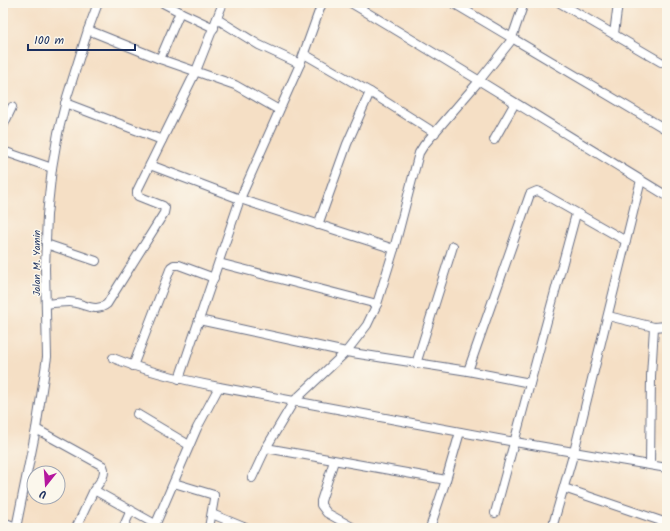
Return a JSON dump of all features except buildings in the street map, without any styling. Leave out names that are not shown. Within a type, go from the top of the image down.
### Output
[{"type":"street","name":"Jalan M. Yamin","points":[[16,528],[36,429],[47,357],[46,244],[47,215],[52,168],[65,103],[98,3]]},
{"type":"street","points":[[163,3],[214,28]]},
{"type":"street","points":[[46,304],[69,302],[102,308],[107,304],[165,211],[163,206],[141,198],[137,194],[196,71],[223,3]]},
{"type":"street","points":[[179,379],[240,199],[300,64],[322,3]]},
{"type":"street","points":[[351,3],[667,196]]},
{"type":"street","points":[[453,3],[467,7],[512,37],[667,130]]},
{"type":"street","points":[[252,478],[266,448],[294,401],[346,352],[367,325],[377,304],[394,249],[419,153],[424,145],[479,82],[512,37],[524,3]]},
{"type":"street","points":[[560,3],[661,62]]},
{"type":"street","points":[[614,34],[618,3]]},
{"type":"street","points":[[160,58],[180,12]]},
{"type":"street","points":[[217,19],[259,45],[300,64]]},
{"type":"street","points":[[88,30],[235,85],[279,110]]},
{"type":"street","points":[[304,54],[370,92],[435,133]]},
{"type":"street","points":[[318,225],[347,144],[370,92]]},
{"type":"street","points":[[65,103],[162,140]]},
{"type":"street","points":[[494,140],[515,103]]},
{"type":"street","points":[[3,126],[12,107]]},
{"type":"street","points":[[3,151],[52,168]]},
{"type":"street","points":[[150,165],[240,199],[394,249]]},
{"type":"street","points":[[552,528],[574,452],[641,180]]},
{"type":"street","points":[[468,371],[530,194],[536,191],[540,192],[576,214],[626,241]]},
{"type":"street","points":[[495,513],[576,214]]},
{"type":"street","points":[[46,244],[96,261]]},
{"type":"street","points":[[416,364],[453,246]]},
{"type":"street","points":[[218,263],[377,304]]},
{"type":"street","points":[[133,366],[171,267],[174,265],[179,265],[214,278]]},
{"type":"street","points":[[608,316],[654,327],[667,326]]},
{"type":"street","points":[[199,320],[346,352],[468,371],[530,384]]},
{"type":"street","points":[[650,464],[651,376],[654,327]]},
{"type":"street","points":[[113,358],[133,366],[179,379],[219,387],[515,442],[667,468]]},
{"type":"street","points":[[94,490],[131,510],[155,526],[196,428],[219,387]]},
{"type":"street","points":[[137,414],[189,445]]},
{"type":"street","points":[[36,429],[103,466],[105,470],[76,528]]},
{"type":"street","points":[[430,528],[460,432]]},
{"type":"street","points":[[266,448],[446,480]]},
{"type":"street","points":[[334,461],[321,500],[321,505],[328,513],[354,528]]},
{"type":"street","points":[[174,483],[214,495],[209,528]]},
{"type":"street","points":[[564,488],[667,523]]},
{"type":"street","points":[[123,528],[131,510]]},
{"type":"street","points":[[212,514],[246,528]]},
{"type":"street","points":[[3,522],[16,528]]}]
